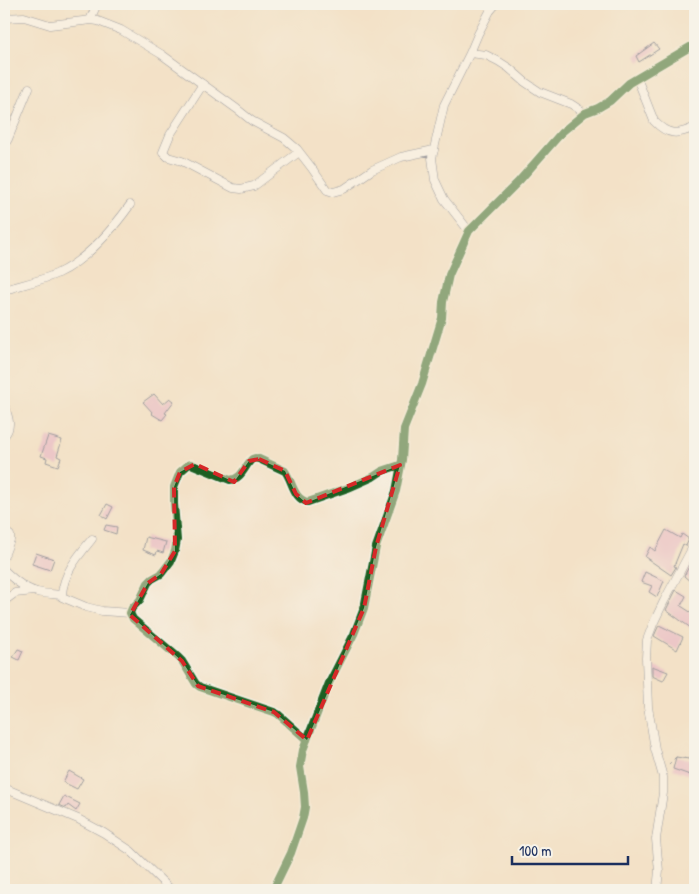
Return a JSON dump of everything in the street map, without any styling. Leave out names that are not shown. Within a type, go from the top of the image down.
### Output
[{"type":"street","points":[[90,20],[97,4]]},
{"type":"street","points":[[469,231],[444,200],[435,180],[432,158],[444,105],[478,34],[496,4]]},
{"type":"street","points":[[4,18],[24,17],[50,25],[90,20],[98,21],[121,30],[161,54],[252,122],[284,138],[299,152],[326,190],[333,192],[344,189],[372,170],[401,156],[434,150]]},
{"type":"street","points":[[273,890],[291,853],[303,818],[305,807],[300,767],[303,750],[329,683],[354,634],[364,608],[376,547],[396,491],[404,429],[422,384],[442,318],[443,302],[449,275],[469,231],[519,181],[562,132],[585,113],[610,101],[629,83],[695,44]]},
{"type":"street","points":[[470,53],[486,55],[498,61],[540,92],[572,104],[585,113]]},
{"type":"street","points":[[637,78],[654,121],[658,125],[668,132],[676,133],[681,133],[695,127]]},
{"type":"street","points":[[203,84],[170,135],[163,152],[168,157],[182,161],[233,188],[241,189],[254,186],[299,152]]},
{"type":"street","points":[[4,146],[29,88]]},
{"type":"street","points":[[4,290],[57,274],[75,263],[97,245],[130,204]]},
{"type":"street","points":[[4,405],[10,424],[4,436]]},
{"type":"street","points":[[307,740],[274,712],[198,686],[182,661],[133,620],[130,613],[140,600],[148,584],[152,579],[161,574],[171,560],[177,540],[174,487],[180,472],[188,465],[195,464],[230,480],[234,480],[241,475],[252,459],[259,459],[285,471],[296,494],[303,501],[308,502],[348,488],[382,471],[400,465]]},
{"type":"street","points":[[4,532],[10,535],[10,540],[4,556]]},
{"type":"street","points":[[62,595],[69,569],[92,539]]},
{"type":"street","points":[[657,890],[659,871],[656,839],[663,777],[655,749],[648,707],[647,640],[656,616],[695,543]]},
{"type":"street","points":[[4,570],[13,579],[34,591]]},
{"type":"street","points":[[4,601],[15,593],[34,591],[62,595],[86,607],[102,611],[130,613]]},
{"type":"street","points":[[4,788],[78,819],[104,833],[131,851],[171,890]]},
{"type":"path","points":[[661,770],[676,757],[695,760]]},
{"type":"highlighted area","points":[[259,459],[285,471],[296,494],[306,503],[400,465],[376,547],[364,608],[307,740],[274,712],[198,686],[182,661],[130,615],[148,583],[161,574],[175,551],[174,487],[180,472],[195,464],[234,482],[249,461]]},
{"type":"building","points":[[654,43],[659,49],[639,62],[636,56]]},
{"type":"building","points":[[154,394],[163,404],[170,398],[174,401],[162,420],[152,414],[143,402]]},
{"type":"building","points":[[48,436],[62,440],[57,456],[61,458],[58,466],[46,462],[47,458],[41,456]]},
{"type":"building","points":[[107,504],[113,507],[107,519],[101,515]]},
{"type":"building","points":[[106,525],[117,527],[116,534],[104,530]]},
{"type":"building","points":[[666,530],[680,538],[682,534],[689,539],[686,546],[683,544],[674,566],[676,567],[671,575],[645,557],[650,547],[655,551]]},
{"type":"building","points":[[146,537],[166,542],[163,553],[157,551],[156,555],[143,550]]},
{"type":"building","points":[[36,553],[54,559],[50,570],[32,564]]},
{"type":"building","points":[[692,561],[695,562],[695,572],[692,583],[684,576]]},
{"type":"building","points":[[645,572],[664,581],[657,597],[649,592],[652,586],[641,582]]},
{"type":"building","points":[[676,590],[686,596],[681,606],[695,615],[695,631],[666,610]]},
{"type":"building","points":[[659,625],[683,637],[677,650],[654,636]]},
{"type":"building","points":[[18,649],[23,651],[19,660],[13,657]]},
{"type":"building","points":[[652,666],[668,672],[663,681],[652,676]]},
{"type":"building","points":[[676,757],[695,760],[695,766],[690,775],[673,769]]},
{"type":"building","points":[[69,771],[83,779],[77,789],[63,782]]},
{"type":"building","points":[[64,796],[80,804],[76,811],[68,805],[66,808],[59,805]]},
{"type":"cycle path","points":[[273,890],[291,853],[303,818],[305,807],[300,767],[303,750],[329,683],[354,634],[364,608],[376,547],[396,491],[402,460],[404,429],[422,384],[442,318],[443,302],[449,275],[469,231],[519,181],[562,132],[585,113],[610,101],[629,83],[695,44]]},
{"type":"cycle path","points":[[307,740],[274,712],[200,687],[196,684],[182,661],[133,619],[130,613],[140,600],[148,583],[161,574],[171,561],[175,551],[177,540],[174,487],[180,472],[188,465],[191,464],[230,480],[240,475],[252,459],[259,459],[285,471],[296,494],[308,502],[348,488],[382,471],[400,465]]}]
